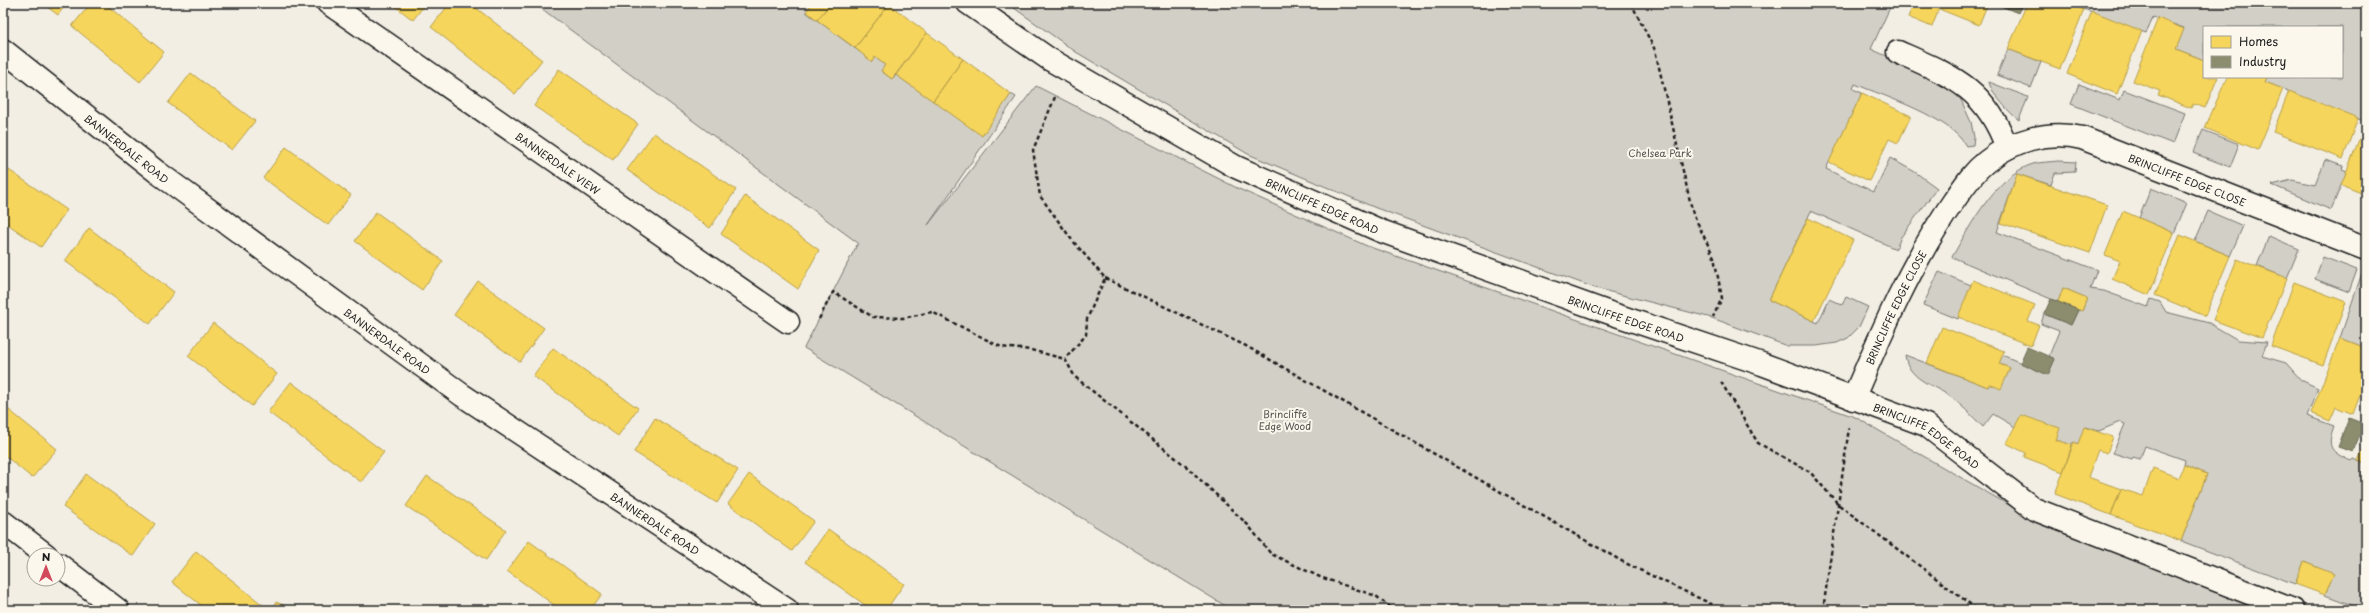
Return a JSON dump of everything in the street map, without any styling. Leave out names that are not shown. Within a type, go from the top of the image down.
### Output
[{"type":"street","name":"BANNERDALE VIEW","points":[[328,3],[788,322]]},
{"type":"street","name":"BRINCLIFFE EDGE ROAD","points":[[968,3],[1049,59],[1236,167],[1381,231],[1926,425],[2034,509],[2293,610]]},
{"type":"street","name":"BANNERDALE ROAD","points":[[3,50],[157,172],[462,395],[787,610]]},
{"type":"street","points":[[1898,52],[1949,75],[1974,92],[1991,114],[2007,148]]},
{"type":"street","name":"BRINCLIFFE EDGE CLOSE","points":[[1853,399],[1894,304],[1940,221],[1973,173],[2014,143],[2032,138],[2056,135],[2082,138],[2366,249]]},
{"type":"street","points":[[3,522],[36,547]]},
{"type":"street","points":[[66,570],[118,610]]},
{"type":"path","points":[[1632,3],[1655,50],[1693,214],[1714,257],[1720,279],[1722,298],[1696,342],[1758,442],[1810,472],[1839,505],[1978,610]]},
{"type":"path","points":[[1067,69],[1032,150],[1040,196],[1072,240],[1105,278],[1246,346],[1625,563],[1724,610]]},
{"type":"path","points":[[1065,359],[1086,336],[1087,319],[1105,278]]},
{"type":"path","points":[[788,322],[812,331],[833,292],[873,317],[903,318],[932,312],[1001,347],[1031,350],[1065,359],[1075,378],[1187,467],[1248,525],[1271,554],[1320,577],[1376,596],[1394,610]]},
{"type":"path","points":[[1823,610],[1853,399]]},
{"type":"green space","name":"Brincliffe Edge Wood","points":[[534,3],[808,3],[811,5],[806,12],[872,61],[875,57],[885,65],[881,71],[892,79],[896,75],[982,135],[1011,94],[1016,97],[928,225],[1036,86],[1239,189],[1367,246],[1855,417],[2037,521],[2259,610],[1232,610],[804,348],[858,243]]},
{"type":"green space","name":"Chelsea Park","points":[[1007,3],[1892,3],[1871,49],[1948,84],[1961,100],[1971,122],[1974,137],[1973,145],[1966,146],[1958,136],[1932,117],[1855,84],[1853,89],[1862,93],[1826,169],[1874,192],[1890,158],[1915,172],[1937,188],[1901,237],[1896,249],[1811,211],[1769,300],[1818,323],[1829,299],[1842,305],[1846,297],[1868,307],[1859,327],[1848,338],[1837,343],[1816,346],[1787,346],[1712,318],[1595,288],[1376,208],[1248,154],[1076,52]]},
{"type":"green space","points":[[2068,3],[2366,3],[2366,122],[2265,82],[2267,78],[2343,78],[2343,26],[2203,26],[2203,60],[2176,49],[2184,28],[2153,17],[2146,33]]},
{"type":"green space","points":[[2008,49],[2041,62],[2031,88],[1997,75]]},
{"type":"green space","points":[[1989,82],[2028,97],[2019,120],[2001,102],[1990,86]]},
{"type":"green space","points":[[2079,84],[2120,100],[2124,90],[2185,113],[2173,144],[2071,104]]},
{"type":"green space","points":[[2203,130],[2239,144],[2230,167],[2193,153]]},
{"type":"green space","points":[[2325,160],[2343,166],[2342,169],[2347,171],[2331,210],[2272,185],[2292,180],[2315,185]]},
{"type":"green space","points":[[2058,161],[2076,162],[2075,172],[2055,173],[2051,185],[2017,174],[1997,232],[2097,270],[2090,289],[2104,291],[2148,307],[2151,299],[2160,302],[2166,312],[2209,323],[2238,340],[2267,342],[2262,356],[2286,363],[2301,380],[2318,388],[2307,416],[2334,426],[2330,439],[2332,448],[2335,452],[2351,461],[2353,459],[2366,464],[2366,610],[2325,595],[2333,574],[2304,562],[2295,584],[2181,541],[2207,474],[2184,465],[2185,460],[2145,446],[2140,459],[2133,457],[2132,459],[2113,453],[2125,424],[2120,422],[2099,431],[2085,427],[2078,444],[2074,442],[2072,445],[2015,427],[1993,414],[1983,427],[1948,395],[1921,380],[1911,370],[1905,355],[1988,387],[1989,384],[2001,388],[2010,368],[1999,364],[2002,355],[2048,374],[2055,359],[2049,356],[2059,331],[2041,324],[2044,314],[2071,325],[2078,310],[2082,311],[2087,298],[2063,288],[2058,302],[1952,257],[1985,203],[2007,179],[2020,170],[2033,164]]},
{"type":"green space","points":[[2151,188],[2187,203],[2174,233],[2139,218]]},
{"type":"green space","points":[[2208,211],[2243,226],[2230,256],[2195,241]]},
{"type":"green space","points":[[2269,236],[2299,249],[2287,278],[2257,266]]},
{"type":"green space","points":[[2323,257],[2357,270],[2349,292],[2315,279]]},
{"type":"green space","points":[[1939,272],[1971,285],[1958,319],[1923,305]]},
{"type":"green space","points":[[2362,273],[2366,274],[2366,348],[2340,338]]},
{"type":"building: Homes","points":[[42,3],[67,3],[58,15]]},
{"type":"building: Homes","points":[[91,3],[104,3],[164,52],[140,82],[72,26]]},
{"type":"building: Homes","points":[[391,3],[426,3],[413,20]]},
{"type":"building: Homes","points":[[450,3],[470,3],[542,60],[515,94],[431,27]]},
{"type":"building: Homes","points":[[808,3],[831,3],[817,20],[806,11],[811,5]]},
{"type":"building: Homes","points":[[831,3],[889,4],[855,48],[817,20]]},
{"type":"building: Homes","points":[[1914,3],[1988,3],[1979,25],[1939,9],[1932,27],[1908,17]]},
{"type":"building: Homes","points":[[2027,3],[2068,3],[2084,10],[2060,69],[2008,49]]},
{"type":"building: Homes","points":[[889,4],[927,33],[892,79],[881,71],[885,65],[875,57],[872,62],[855,48]]},
{"type":"building: Homes","points":[[2092,11],[2142,31],[2117,94],[2067,74]]},
{"type":"building: Homes","points":[[2158,18],[2184,29],[2176,49],[2203,60],[2203,78],[2218,78],[2205,108],[2193,104],[2191,108],[2158,95],[2160,91],[2133,81]]},
{"type":"building: Homes","points":[[927,33],[963,59],[933,101],[896,75]]},
{"type":"building: Homes","points":[[963,59],[1011,94],[982,136],[933,101]]},
{"type":"building: Homes","points":[[559,69],[638,124],[613,160],[534,106]]},
{"type":"building: Homes","points":[[191,73],[255,121],[232,150],[168,103]]},
{"type":"building: Homes","points":[[2227,78],[2267,78],[2265,82],[2283,89],[2258,150],[2205,128]]},
{"type":"building: Homes","points":[[2289,91],[2358,118],[2343,159],[2273,132]]},
{"type":"building: Homes","points":[[1862,93],[1911,116],[1898,143],[1889,139],[1869,181],[1829,162]]},
{"type":"building: Homes","points":[[2366,122],[2366,195],[2341,185]]},
{"type":"building: Homes","points":[[654,133],[736,190],[710,228],[627,170]]},
{"type":"building: Homes","points":[[286,147],[351,195],[328,225],[263,178]]},
{"type":"building: Homes","points":[[3,166],[67,210],[41,247],[3,221]]},
{"type":"building: Homes","points":[[2017,174],[2107,205],[2090,253],[2001,223]]},
{"type":"building: Homes","points":[[745,196],[819,250],[798,289],[721,234]]},
{"type":"building: Homes","points":[[2123,211],[2174,233],[2149,295],[2112,279],[2120,261],[2105,255]]},
{"type":"building: Homes","points":[[376,212],[443,261],[422,290],[355,241]]},
{"type":"building: Homes","points":[[1808,218],[1853,240],[1814,321],[1769,300]]},
{"type":"building: Homes","points":[[89,228],[174,292],[150,324],[65,261]]},
{"type":"building: Homes","points":[[2180,235],[2230,256],[2205,316],[2155,295]]},
{"type":"building: Homes","points":[[2237,259],[2287,278],[2262,338],[2213,320]]},
{"type":"building: Homes","points":[[1973,280],[2035,305],[2028,321],[2039,325],[2031,346],[1958,317]]},
{"type":"building: Homes","points":[[478,281],[544,328],[520,362],[454,315]]},
{"type":"building: Homes","points":[[2294,282],[2346,302],[2323,365],[2271,346]]},
{"type":"building: Homes","points":[[2063,288],[2087,298],[2082,311],[2058,302]]},
{"type":"building: Homes","points":[[213,323],[277,374],[252,406],[188,356]]},
{"type":"building: Homes","points":[[1942,327],[2004,351],[1999,364],[2010,368],[2001,389],[1989,384],[1988,387],[1927,363]]},
{"type":"building: Homes","points":[[2340,338],[2366,348],[2366,379],[2353,414],[2336,407],[2330,421],[2311,413]]},
{"type":"building: Homes","points":[[553,348],[638,408],[618,436],[533,376]]},
{"type":"building: Homes","points":[[291,382],[384,452],[361,482],[268,412]]},
{"type":"building: Homes","points":[[3,405],[57,449],[32,478],[3,454]]},
{"type":"building: Homes","points":[[2021,415],[2060,428],[2056,440],[2072,445],[2063,472],[2024,457],[2026,453],[2006,443]]},
{"type":"building: Homes","points":[[655,418],[738,470],[717,503],[634,452]]},
{"type":"building: Homes","points":[[2084,427],[2113,437],[2107,453],[2098,450],[2088,477],[2121,489],[2111,515],[2055,494],[2074,442],[2078,444]]},
{"type":"building: Homes","points":[[2366,441],[2366,464],[2358,461]]},
{"type":"building: Homes","points":[[2184,465],[2207,474],[2181,541],[2111,515],[2121,489],[2143,496],[2153,468],[2179,478]]},
{"type":"building: Homes","points":[[86,474],[155,524],[133,556],[63,507]]},
{"type":"building: Homes","points":[[749,474],[814,521],[792,551],[728,504]]},
{"type":"building: Homes","points":[[427,476],[506,530],[486,560],[406,506]]},
{"type":"building: Homes","points":[[828,529],[904,584],[886,610],[872,610],[805,562]]},
{"type":"building: Homes","points":[[529,541],[602,594],[590,610],[561,610],[507,571]]},
{"type":"building: Homes","points":[[196,551],[264,606],[261,610],[207,610],[172,582]]},
{"type":"building: Homes","points":[[2304,562],[2334,574],[2325,595],[2295,584]]},
{"type":"building: Homes","points":[[276,602],[294,610],[273,610]]},
{"type":"building: Industry","points":[[1994,3],[2023,3],[2018,13]]},
{"type":"building: Industry","points":[[2051,299],[2078,310],[2071,325],[2044,314]]},
{"type":"building: Industry","points":[[2027,347],[2055,359],[2048,375],[2020,363]]},
{"type":"building: Industry","points":[[2349,418],[2364,424],[2353,452],[2338,447]]}]
